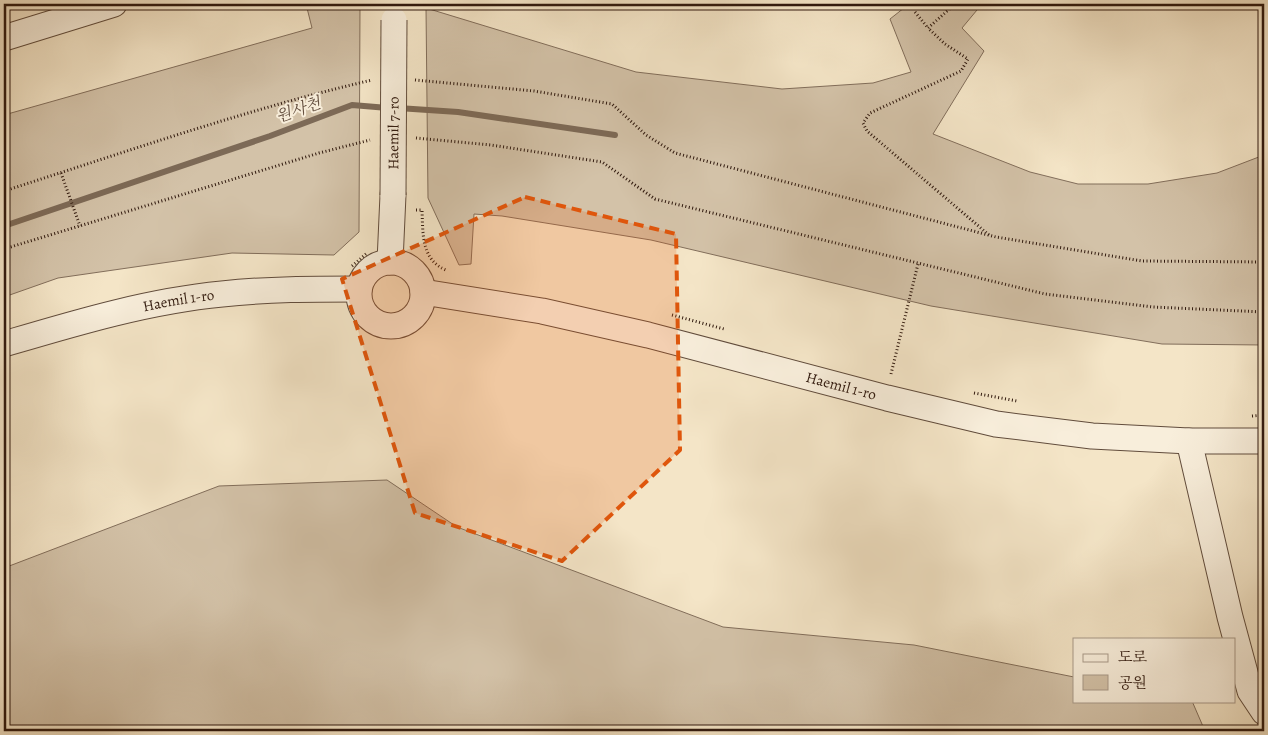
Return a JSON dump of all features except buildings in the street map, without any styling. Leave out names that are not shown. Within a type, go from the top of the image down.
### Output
[{"type":"street","points":[[4,38],[114,4]]},
{"type":"street","name":"Haemil 7-ro","points":[[390,262],[393,195],[394,12]]},
{"type":"street","points":[[390,262],[409,267],[416,274],[423,292],[418,311],[412,318],[404,323],[385,326],[375,322],[362,308],[359,289],[362,279],[369,270],[379,264],[390,262]]},
{"type":"street","name":"Haemil 1-ro","points":[[4,344],[115,312],[221,294],[296,289],[359,289]]},
{"type":"street","name":"Haemil 1-ro","points":[[423,292],[542,311],[648,335],[887,398],[996,424],[1092,436],[1189,441],[1264,441]]},
{"type":"street","points":[[1189,441],[1247,682],[1250,691],[1264,712]]},
{"type":"path","points":[[928,28],[955,4]]},
{"type":"path","points":[[915,12],[945,44],[968,59],[961,71],[870,113],[863,123],[867,131],[990,236]]},
{"type":"path","points":[[4,191],[313,95],[372,80],[381,80]]},
{"type":"path","points":[[411,80],[431,80],[534,91],[612,104],[646,135],[675,153],[990,236],[1142,261],[1264,262]]},
{"type":"path","points":[[414,138],[491,145],[602,162],[655,199],[1045,294],[1153,307],[1264,312]]},
{"type":"path","points":[[4,248],[319,153],[377,139]]},
{"type":"path","points":[[61,172],[80,226]]},
{"type":"path","points":[[891,374],[918,264]]},
{"type":"highlighted area","points":[[525,197],[676,234],[680,450],[562,561],[415,513],[342,279]]},
{"type":"green space","points":[[306,4],[360,4],[359,232],[334,255],[232,253],[58,278],[4,297],[4,115],[312,28]]},
{"type":"green space","points":[[909,4],[982,4],[962,28],[984,51],[933,134],[1030,172],[1078,184],[1148,184],[1217,173],[1264,155],[1264,345],[1162,344],[931,306],[651,240],[502,216],[474,214],[471,264],[459,265],[428,198],[426,8],[636,72],[782,89],[873,83],[911,72],[890,19]]},
{"type":"green space","points":[[387,480],[457,527],[723,627],[914,645],[1073,677],[1073,702],[1192,702],[1205,731],[4,731],[4,568],[219,486]]},
{"type":"waterway","name":"원사천","points":[[4,226],[270,136],[352,105],[388,108]]},
{"type":"waterway","name":"원사천","points":[[398,108],[458,112],[615,135]]}]
